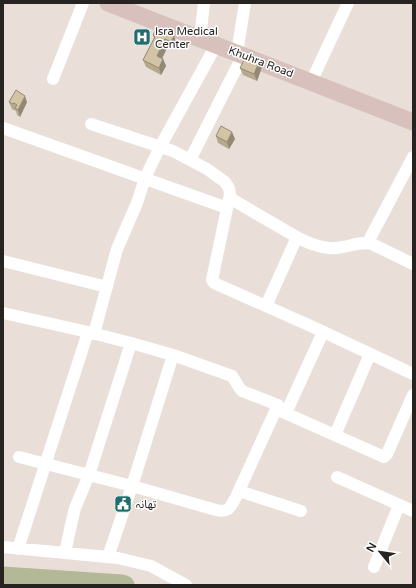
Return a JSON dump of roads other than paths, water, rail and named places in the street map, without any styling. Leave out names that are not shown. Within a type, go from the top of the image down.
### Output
[{"type":"main road","name":"Khuhra Road","points":[[108,3],[413,122]]},
{"type":"street","points":[[53,79],[83,3]]},
{"type":"street","points":[[200,39],[204,3]]},
{"type":"street","points":[[190,160],[240,54],[245,3]]},
{"type":"street","points":[[311,82],[348,3]]},
{"type":"street","points":[[18,549],[107,287],[117,249],[137,203],[145,178],[160,147],[216,45]]},
{"type":"street","points":[[91,124],[173,151],[207,169],[225,182],[229,188],[230,194],[212,280],[214,283],[413,374]]},
{"type":"street","points":[[3,128],[145,178],[229,203],[317,246],[346,248],[368,242],[413,264]]},
{"type":"street","points":[[368,242],[408,180],[413,157]]},
{"type":"street","points":[[266,306],[297,237]]},
{"type":"street","points":[[3,261],[107,287]]},
{"type":"street","points":[[3,313],[131,343],[173,355],[232,376],[242,391],[278,405],[281,411],[384,457],[387,454],[413,395]]},
{"type":"street","points":[[19,457],[132,486],[222,512],[226,511],[239,491],[323,332]]},
{"type":"street","points":[[65,553],[75,508],[89,475],[131,343]]},
{"type":"street","points":[[335,435],[370,354]]},
{"type":"street","points":[[108,557],[173,355]]},
{"type":"street","points":[[337,477],[413,511]]},
{"type":"street","points":[[239,491],[301,511]]},
{"type":"street","points":[[374,567],[399,504]]},
{"type":"street","points":[[3,548],[118,558],[150,566],[186,585]]},
{"type":"waterway","points":[[3,576],[125,585]]},
{"type":"place","name":"Isra Medical Center","points":[[142,37]]},
{"type":"place","name":"تھانہ","points":[[123,504]]}]
